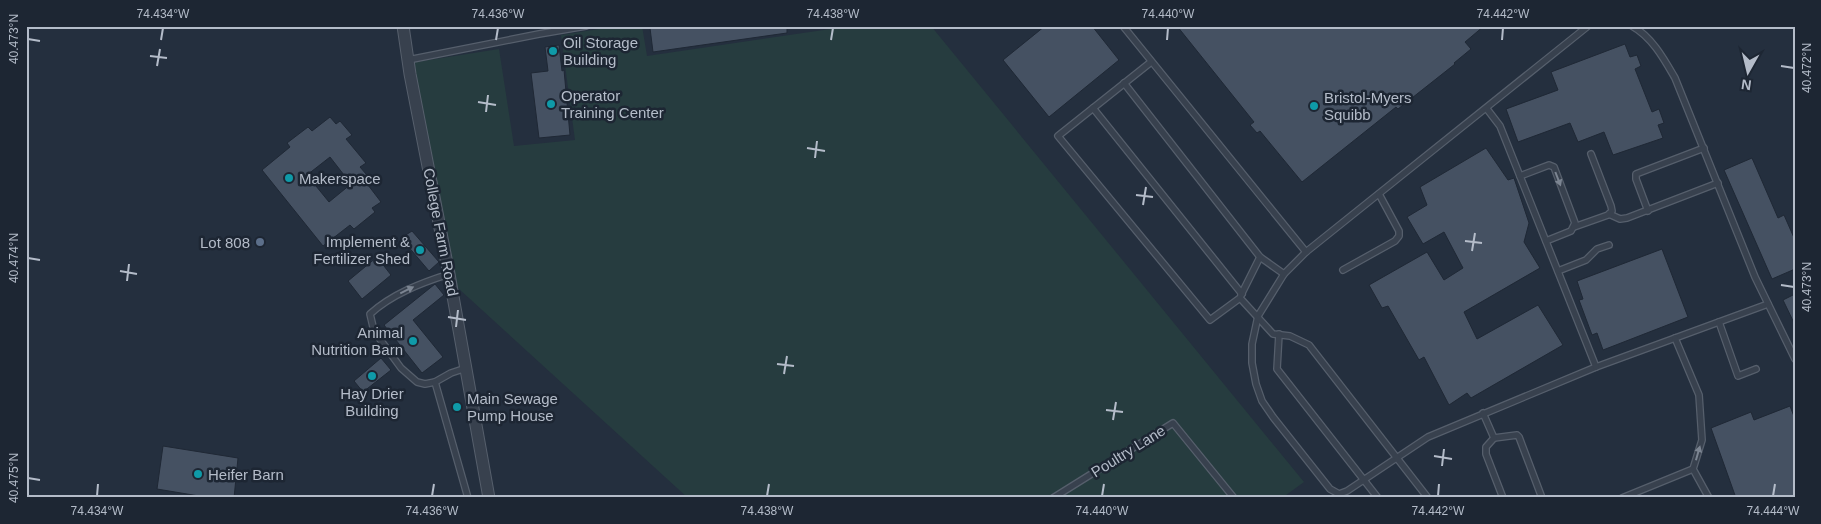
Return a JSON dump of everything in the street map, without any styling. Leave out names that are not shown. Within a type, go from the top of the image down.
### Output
[{"type":"street","name":"College Farm Road","points":[[403,26],[489,498]]},
{"type":"lane","points":[[538,26],[539,34]]},
{"type":"lane","points":[[408,60],[586,26]]},
{"type":"lane","points":[[1123,26],[1306,252]]},
{"type":"lane","points":[[1588,26],[1306,252],[1284,274],[1258,316],[1252,344],[1252,363],[1256,384],[1262,400],[1273,417],[1330,488],[1340,496],[1428,437],[1596,368],[1768,304]]},
{"type":"lane","points":[[1632,26],[1648,39],[1662,56],[1675,78],[1768,304],[1795,359]]},
{"type":"lane","points":[[1151,62],[1058,136],[1210,320],[1241,296],[1260,257]]},
{"type":"lane","points":[[1124,83],[1260,257],[1284,274]]},
{"type":"lane","points":[[1093,108],[1273,334],[1290,336],[1309,345],[1428,498]]},
{"type":"lane","points":[[1487,108],[1500,126],[1596,368]]},
{"type":"lane","points":[[1648,211],[1636,179],[1636,174],[1704,148]]},
{"type":"lane","points":[[1546,241],[1612,211],[1612,206],[1592,154]]},
{"type":"lane","points":[[1520,176],[1549,165],[1554,167],[1575,223],[1574,227]]},
{"type":"lane","points":[[1609,214],[1620,218],[1627,218],[1718,183]]},
{"type":"lane","points":[[1343,270],[1396,242],[1399,236],[1399,231],[1379,194]]},
{"type":"lane","points":[[1558,272],[1586,260],[1597,249],[1609,245]]},
{"type":"lane","points":[[449,274],[420,284],[397,295],[380,305],[370,314],[374,330],[401,368],[417,382],[425,384],[434,382],[466,368]]},
{"type":"lane","points":[[1719,322],[1738,376],[1756,369]]},
{"type":"lane","points":[[1279,334],[1277,369],[1378,498]]},
{"type":"lane","points":[[1675,338],[1699,395],[1702,440],[1694,469],[1709,498]]},
{"type":"lane","points":[[434,382],[468,498]]},
{"type":"lane","points":[[1483,413],[1494,438]]},
{"type":"lane","name":"Poultry Lane","points":[[1053,498],[1173,423],[1234,498]]},
{"type":"lane","points":[[1503,498],[1486,454],[1486,447],[1494,438],[1518,435],[1542,498]]},
{"type":"lane","points":[[1622,498],[1694,469]]},
{"type":"green space","points":[[618,26],[642,26],[647,56],[851,26],[931,26],[1304,482],[1282,498],[688,498],[447,278],[404,64],[499,49],[514,146],[575,140],[561,35]]},
{"type":"building","points":[[663,26],[787,26],[787,33],[653,52],[650,28]]},
{"type":"building","points":[[1045,26],[1092,26],[1119,60],[1049,117],[1003,60]]},
{"type":"building","name":"Bristol-Myers Squibb","points":[[1177,26],[1484,26],[1465,42],[1471,49],[1455,64],[1398,109],[1396,107],[1302,182],[1260,131],[1257,133],[1250,125],[1254,122]]},
{"type":"building","points":[[1625,44],[1630,57],[1637,55],[1641,66],[1635,69],[1652,112],[1659,109],[1664,123],[1658,125],[1663,138],[1613,155],[1604,132],[1578,142],[1570,123],[1518,142],[1506,109],[1558,90],[1551,72]]},
{"type":"building","name":"Operator Training Center","points":[[559,45],[562,71],[564,70],[570,135],[539,138],[531,73],[548,71],[545,47]]},
{"type":"building","name":"Makerspace","points":[[330,117],[336,124],[340,121],[352,135],[346,139],[366,163],[360,167],[372,181],[368,185],[381,202],[372,208],[375,212],[354,229],[350,225],[323,246],[262,170],[290,147],[287,143],[308,127],[312,131]],"holes":[[[330,157],[351,184],[329,202],[307,175]]]},
{"type":"building","points":[[1486,148],[1508,180],[1514,178],[1529,223],[1524,242],[1540,268],[1464,312],[1477,339],[1538,305],[1563,345],[1471,398],[1467,393],[1449,405],[1424,357],[1419,360],[1388,306],[1382,308],[1369,285],[1427,252],[1444,280],[1463,268],[1444,232],[1423,244],[1407,217],[1427,205],[1420,187]]},
{"type":"building","points":[[1752,158],[1778,218],[1784,215],[1795,240],[1795,269],[1772,279],[1724,170]]},
{"type":"building","name":"Implement & Fertilizer Shed","points":[[412,231],[439,262],[429,271],[401,238]]},
{"type":"building","points":[[1662,249],[1688,317],[1603,350],[1597,333],[1592,335],[1579,300],[1583,299],[1577,281]]},
{"type":"building","name":"Animal Nutrition Barn","points":[[377,257],[391,275],[362,299],[348,281]]},
{"type":"building","name":"Animal Nutrition Barn","points":[[435,284],[444,295],[413,320],[443,357],[422,373],[384,325]]},
{"type":"building","points":[[1795,294],[1795,325],[1783,300]]},
{"type":"building","name":"Hay Drier Building","points":[[381,358],[391,370],[363,392],[354,381]]},
{"type":"building","points":[[1790,406],[1795,419],[1795,498],[1736,498],[1711,428],[1751,412],[1754,420]]},
{"type":"building","name":"Heifer Barn","points":[[163,446],[238,458],[234,498],[211,498],[157,489]]},
{"type":"place","name":"Oil Storage Building","points":[[553,51]]},
{"type":"place","name":"Operator Training Center","points":[[551,104]]},
{"type":"place","name":"Bristol-Myers Squibb","points":[[1314,106]]},
{"type":"place","name":"Makerspace","points":[[289,178]]},
{"type":"place","name":"Lot 808","points":[[260,242]]},
{"type":"place","name":"Implement & Fertilizer Shed","points":[[420,250]]},
{"type":"place","name":"Animal Nutrition Barn","points":[[413,341]]},
{"type":"place","name":"Hay Drier Building","points":[[372,376]]},
{"type":"place","name":"Main Sewage Pump House","points":[[457,407]]},
{"type":"place","name":"Heifer Barn","points":[[198,474]]}]
